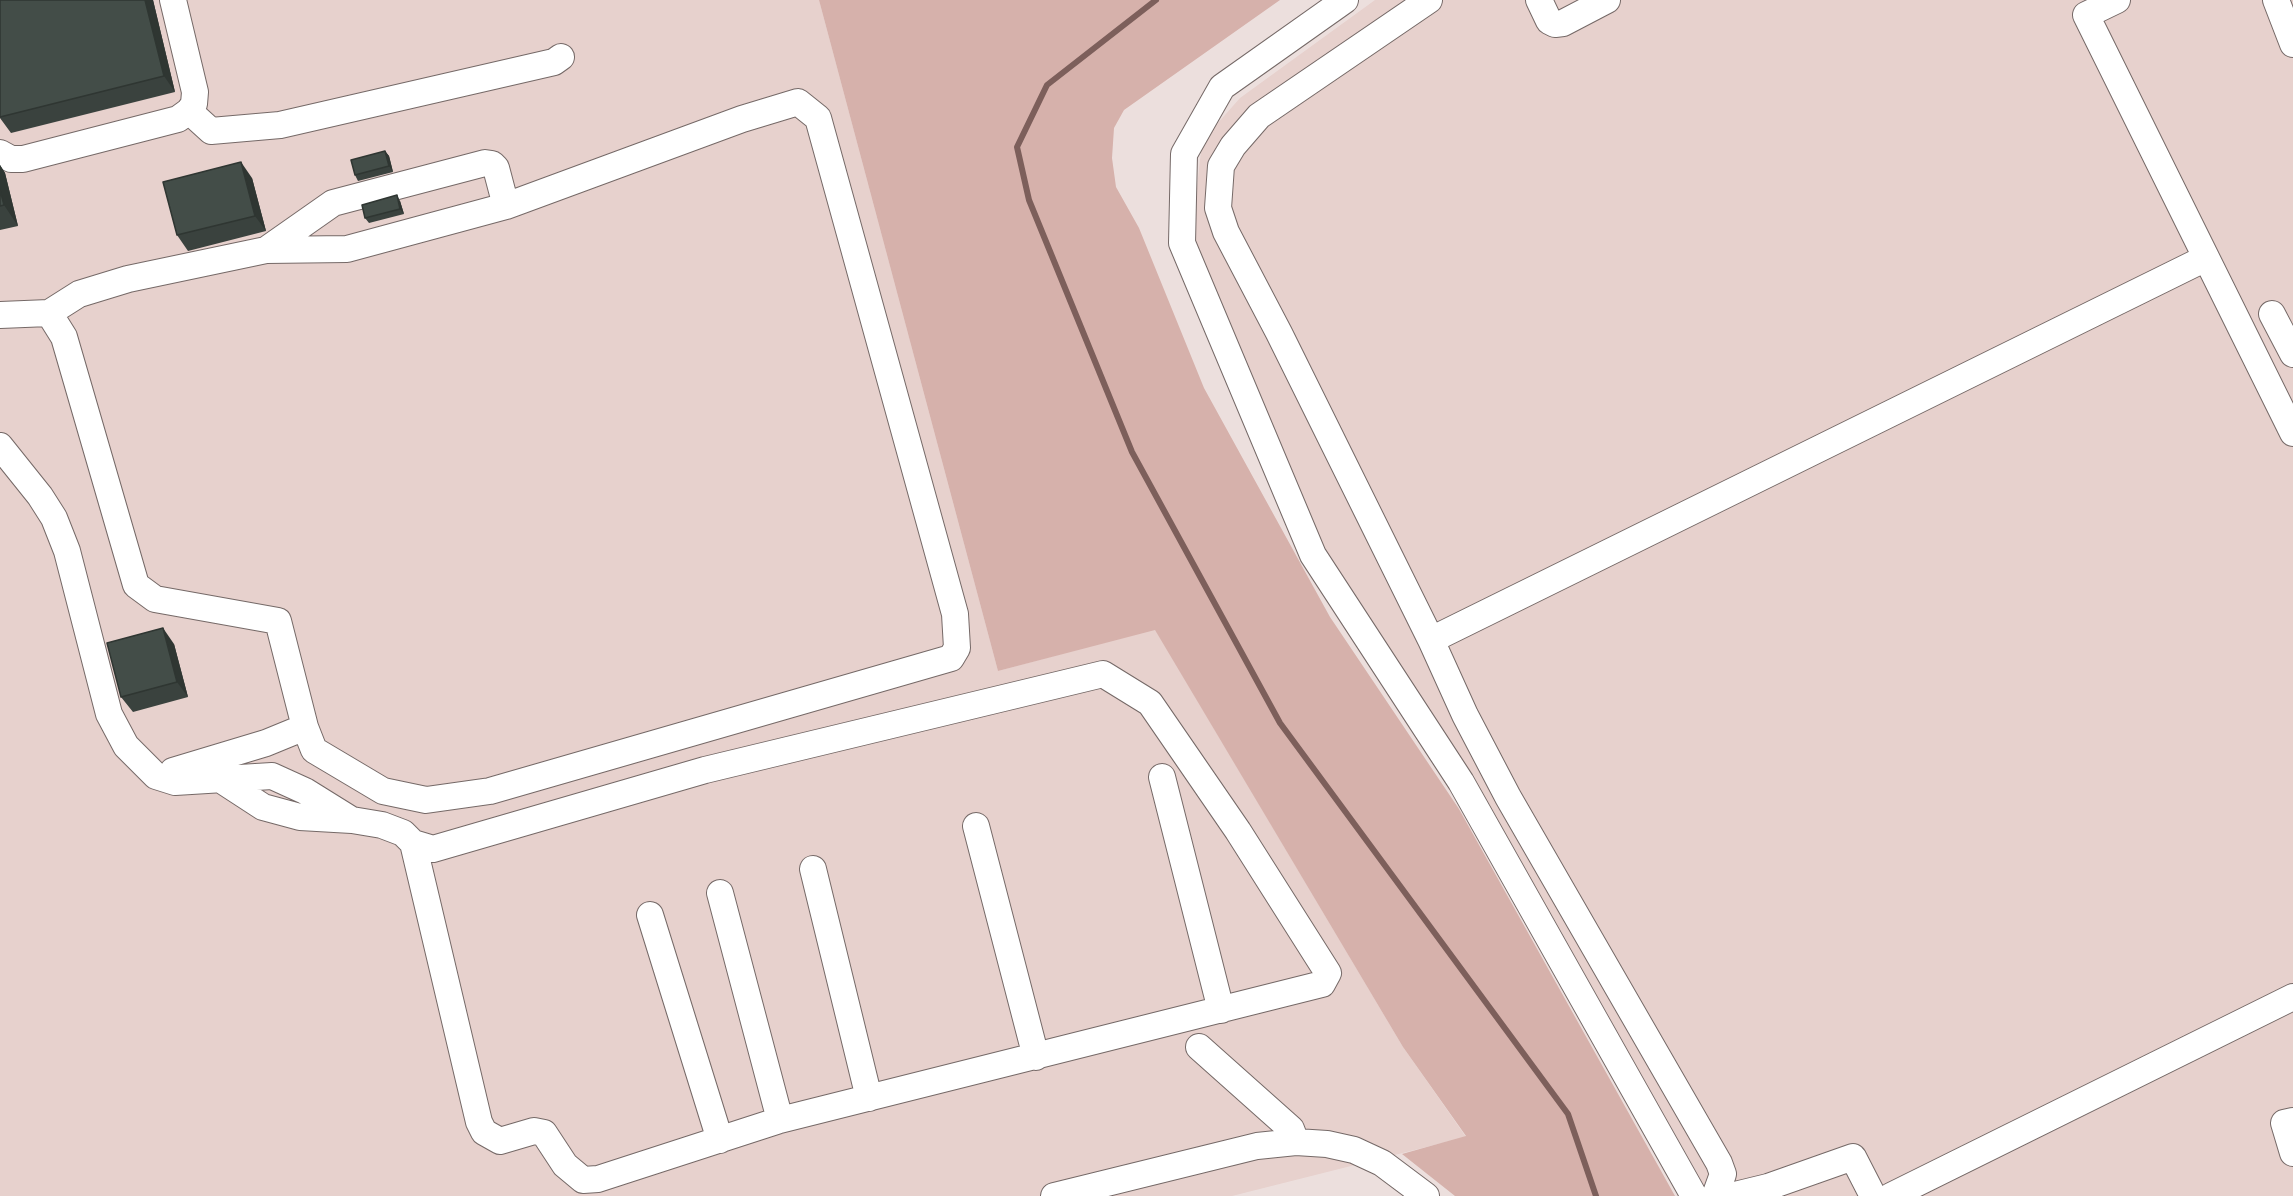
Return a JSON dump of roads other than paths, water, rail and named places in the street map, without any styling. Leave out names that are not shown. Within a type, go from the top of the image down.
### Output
[{"type":"lane","points":[[0,153],[11,159],[23,159],[178,119],[189,111],[194,104],[195,92],[173,0]]},
{"type":"lane","points":[[1345,0],[1222,87],[1184,154],[1182,243],[1313,555],[1461,782],[1694,1196]]},
{"type":"lane","points":[[1429,0],[1259,116],[1233,146],[1221,166],[1218,208],[1226,232],[1431,639],[1465,715],[1508,797],[1719,1163],[1723,1174],[1715,1196]]},
{"type":"lane","points":[[1539,0],[1549,21],[1555,24],[1563,23],[1608,0]]},
{"type":"lane","points":[[2117,0],[2086,15],[2206,258],[2286,401],[2293,433]]},
{"type":"lane","points":[[2276,0],[2293,44]]},
{"type":"lane","points":[[189,111],[211,131],[280,125],[554,62],[561,57]]},
{"type":"lane","points":[[0,315],[49,313],[79,294],[128,279],[266,250],[346,249],[506,206],[742,118],[798,102],[818,118],[955,614],[957,648],[951,658],[651,746],[490,790],[426,800],[383,791],[314,750],[305,727],[278,621],[155,598],[136,585],[68,350],[49,313]]},
{"type":"lane","points":[[266,250],[333,203],[485,163],[492,164],[496,168],[506,206]]},
{"type":"lane","points":[[1431,639],[2206,258]]},
{"type":"lane","points":[[2272,314],[2293,354]]},
{"type":"lane","points":[[0,446],[40,496],[54,518],[67,551],[109,714],[126,746],[156,776],[175,782],[220,779],[263,807],[300,818],[352,820],[382,825],[403,833],[413,843],[433,849],[447,847],[705,770],[1103,674],[1150,703],[1238,831],[1328,974],[1322,984],[780,1120],[598,1179],[583,1180],[565,1165],[544,1133],[534,1131],[500,1141],[484,1132],[479,1122],[443,977],[413,843]]},
{"type":"lane","points":[[156,776],[266,743],[305,727]]},
{"type":"lane","points":[[1162,777],[1221,1010]]},
{"type":"lane","points":[[976,826],[1035,1057]]},
{"type":"lane","points":[[813,869],[869,1098]]},
{"type":"lane","points":[[720,893],[780,1120]]},
{"type":"lane","points":[[650,915],[720,1140]]},
{"type":"lane","points":[[1891,1196],[2293,997]]},
{"type":"lane","points":[[1199,1047],[1291,1129],[1296,1142]]},
{"type":"lane","points":[[2293,1121],[2284,1124],[2293,1153]]},
{"type":"lane","points":[[1054,1196],[1257,1146],[1296,1142],[1327,1144],[1354,1150],[1382,1163],[1425,1196]]},
{"type":"lane","points":[[1731,1196],[1768,1187],[1853,1157],[1873,1196]]},
{"type":"waterway","points":[[1156,0],[1047,85],[1017,147],[1029,200],[1132,452],[1280,723],[1568,1114],[1596,1196]]}]
